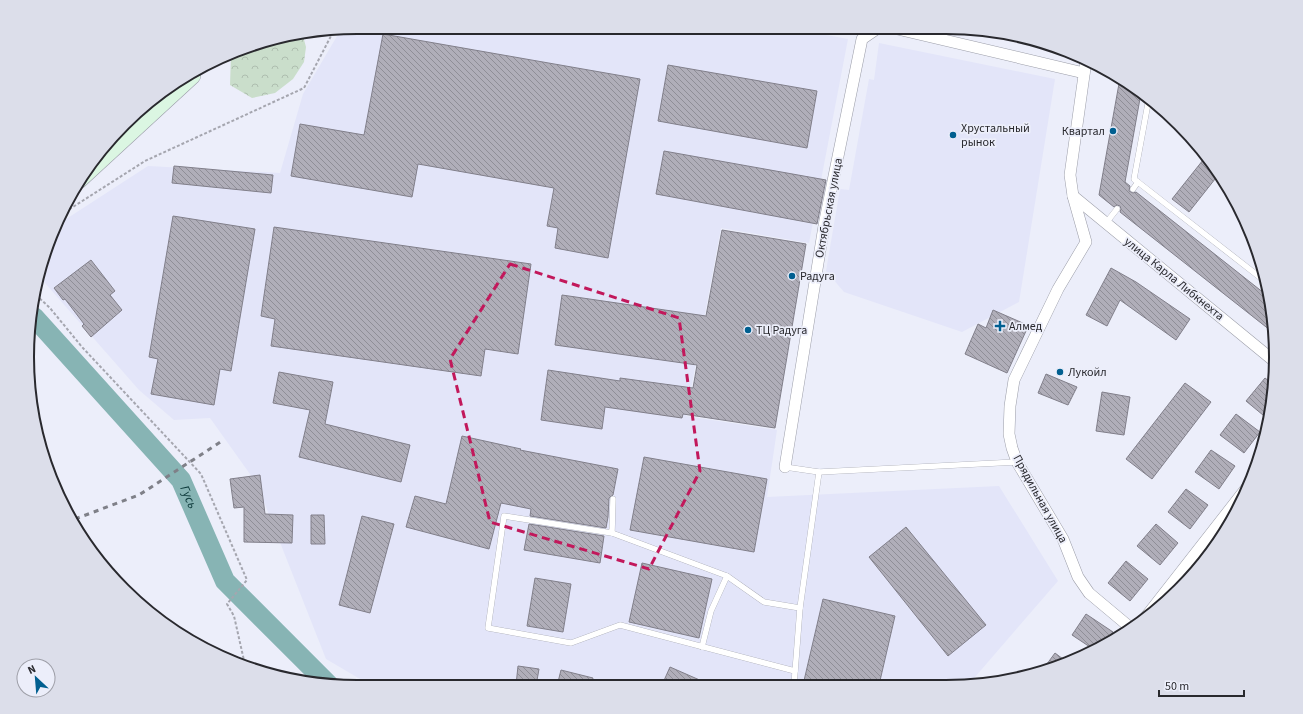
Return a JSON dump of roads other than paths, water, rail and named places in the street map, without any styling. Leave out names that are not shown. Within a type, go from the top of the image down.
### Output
[{"type":"street","name":"Октябрьская улица","points":[[785,467],[825,220],[860,46],[862,39],[869,34]]},
{"type":"street","points":[[918,34],[1084,73]]},
{"type":"street","name":"Прядильная улица","points":[[1085,65],[1070,175],[1073,196],[1086,242],[1058,289],[1014,380],[1009,426],[1012,448],[1017,462],[1063,539],[1078,576],[1090,593],[1127,625]]},
{"type":"street","points":[[100,162],[182,86]]},
{"type":"street","name":"улица Карла Либкнехта","points":[[1073,196],[1269,358]]},
{"type":"street","points":[[1159,600],[1233,505]]},
{"type":"lane","points":[[1148,105],[1134,179],[1259,276]]},
{"type":"lane","points":[[1133,189],[1138,182]]},
{"type":"lane","points":[[1106,223],[1117,209]]},
{"type":"lane","points":[[785,467],[819,472],[1017,462]]},
{"type":"lane","points":[[794,680],[800,608],[819,472]]},
{"type":"lane","points":[[612,499],[612,533]]},
{"type":"lane","points":[[795,671],[620,625],[571,644],[488,628],[504,516],[612,533],[727,576],[764,602],[800,608]]},
{"type":"lane","points":[[702,647],[711,610],[727,576]]},
{"type":"waterway","name":"Гусь","points":[[37,320],[181,480],[225,581],[322,678]]},
{"type":"railway","points":[[77,518],[139,495],[222,441]]},
{"type":"place","name":"Квартал","points":[[1113,131]]},
{"type":"place","name":"Хрустальный рынок","points":[[953,135]]},
{"type":"place","name":"Радуга","points":[[792,276]]},
{"type":"place","name":"Алмед","points":[[1000,326]]},
{"type":"place","name":"ТЦ Радуга","points":[[748,330]]},
{"type":"place","name":"Лукойл","points":[[1060,372]]}]
